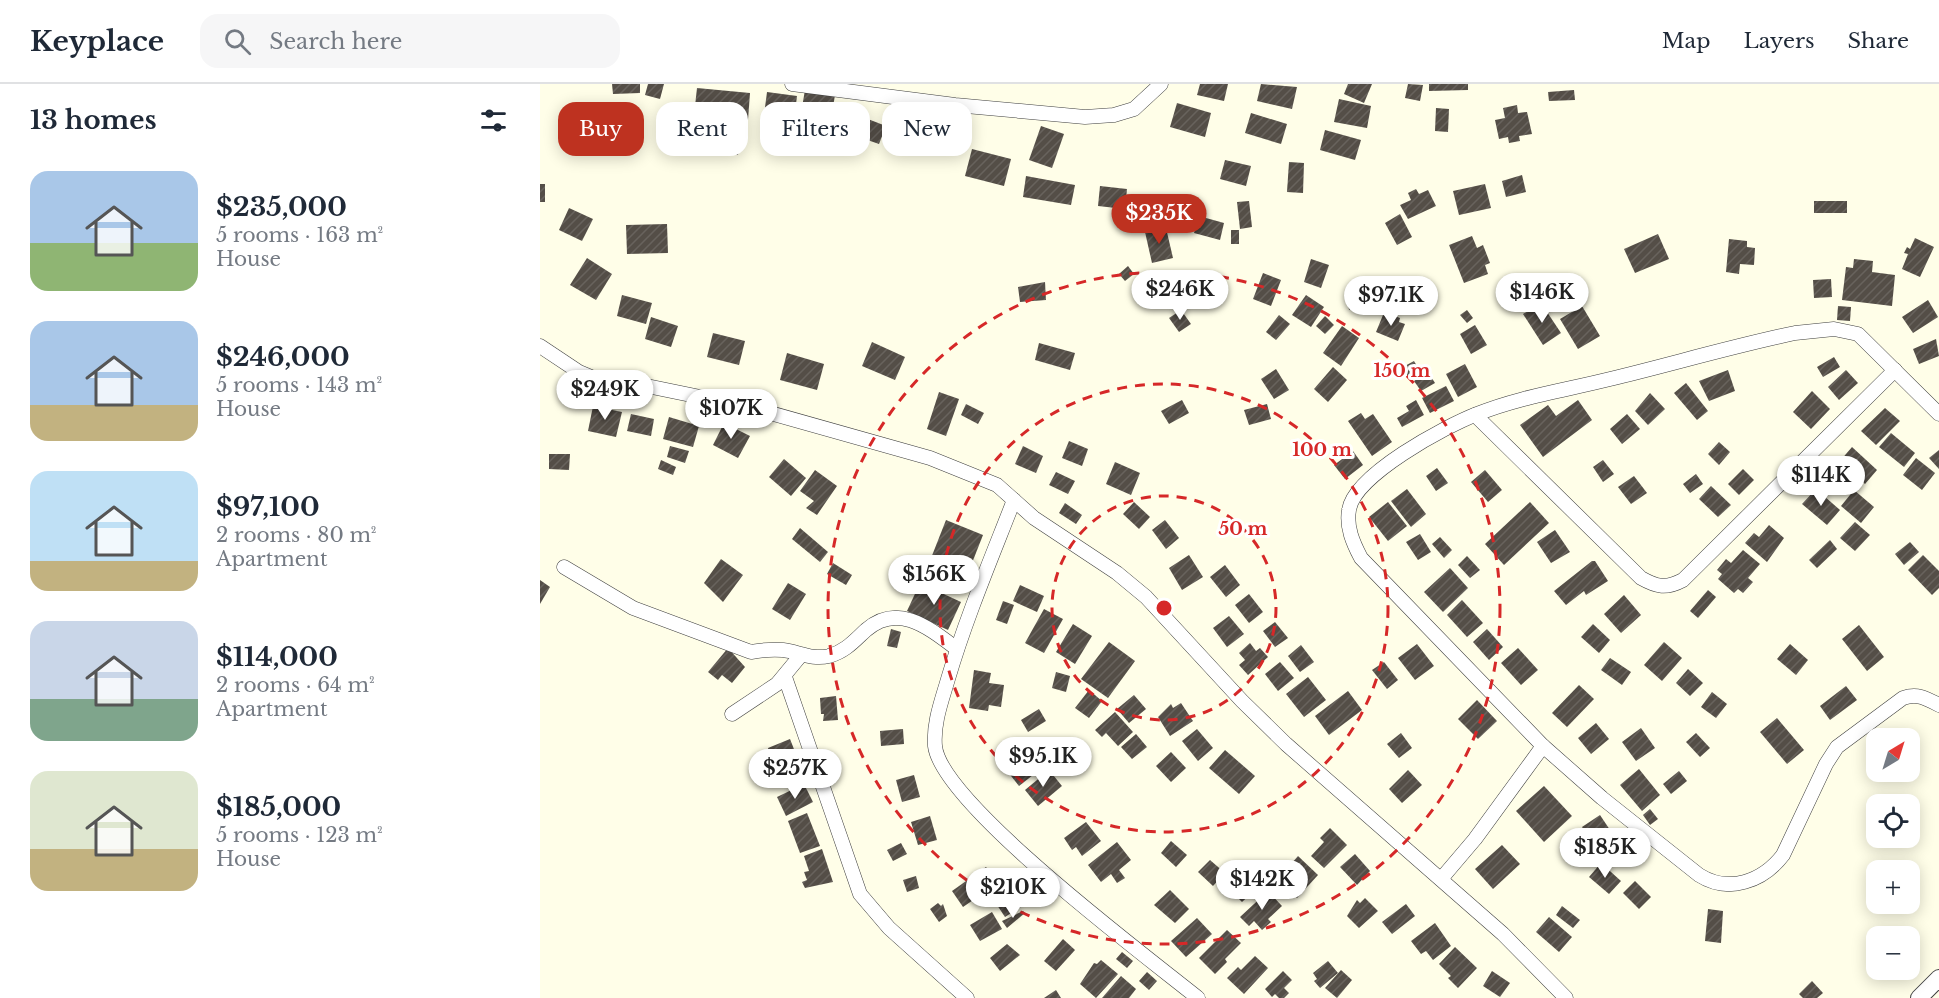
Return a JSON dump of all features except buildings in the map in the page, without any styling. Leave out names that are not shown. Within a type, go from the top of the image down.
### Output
[{"type":"street","points":[[792,84],[955,105],[1085,117],[1114,115],[1134,109],[1161,84]]},
{"type":"street","points":[[1939,414],[1858,334],[1834,328],[1754,342],[1475,415],[1407,451],[1378,471],[1356,494],[1349,508],[1351,540],[1360,558],[1543,746],[1602,798],[1700,875],[1716,884],[1731,885],[1762,876],[1778,862],[1826,764],[1849,735],[1903,698],[1913,695],[1922,696],[1939,705]]},
{"type":"street","points":[[540,346],[579,372],[598,380],[647,386],[749,407],[930,458],[986,479],[1034,518],[1108,567],[1146,597],[1242,701],[1286,744],[1503,934],[1566,998]]},
{"type":"street","points":[[1475,415],[1641,578],[1656,586],[1671,586],[1683,580],[1895,370]]},
{"type":"street","points":[[1014,500],[957,648],[935,732],[939,762],[951,780],[983,817],[1198,998]]},
{"type":"street","points":[[564,567],[633,608],[734,648],[751,652],[766,649],[785,650],[818,657],[841,651],[878,621],[888,618],[910,620],[931,630],[957,648]]},
{"type":"street","points":[[732,714],[785,677],[801,655]]},
{"type":"street","points":[[785,677],[860,894],[889,928],[967,998]]},
{"type":"street","points":[[1441,879],[1498,809],[1543,746]]},
{"type":"street","points":[[1922,998],[1939,978]]}]
